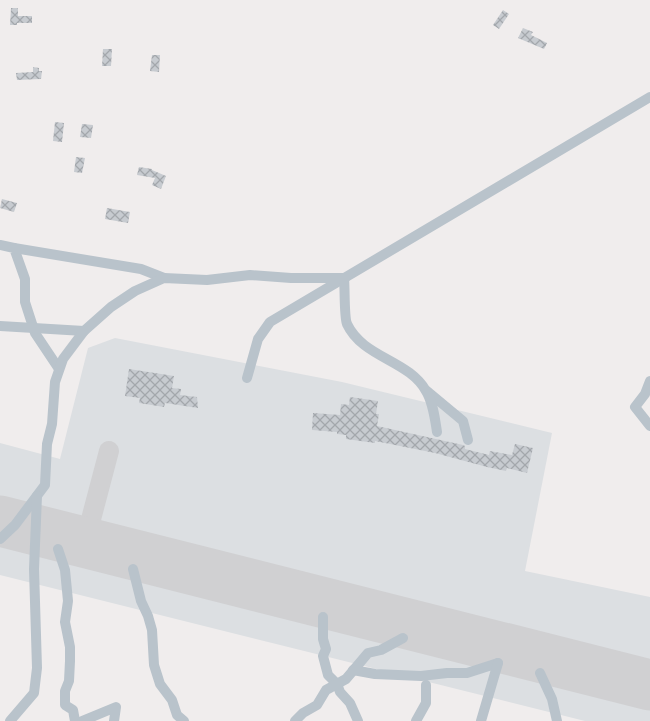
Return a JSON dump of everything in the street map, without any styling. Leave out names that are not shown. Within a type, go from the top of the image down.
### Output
[{"type":"street","points":[[247,378],[258,339],[270,322],[650,97]]},
{"type":"street","points":[[0,245],[141,268],[164,278],[207,280],[250,275],[291,278],[344,278]]},
{"type":"street","points":[[14,248],[25,279],[25,302],[34,329],[59,370]]},
{"type":"street","points":[[0,539],[15,525],[45,485],[55,382],[63,359],[84,331],[111,306],[164,278]]},
{"type":"street","points":[[344,278],[346,323],[357,339],[383,358],[412,374],[427,391],[463,421],[468,440]]},
{"type":"street","points":[[0,326],[84,331]]},
{"type":"street","points":[[650,381],[635,407],[650,426]]},
{"type":"street","points":[[427,391],[437,432]]},
{"type":"street","points":[[12,720],[34,693],[37,668],[34,569],[37,495]]},
{"type":"street","points":[[58,549],[65,570],[68,601],[65,622],[70,647],[70,661],[69,681],[65,691],[65,705],[73,710],[75,721]]},
{"type":"street","points":[[133,570],[141,601],[152,630],[154,665],[160,684],[172,700],[177,714],[184,721]]},
{"type":"street","points":[[323,617],[323,639],[326,649],[323,656],[328,675],[337,684],[340,692],[350,703],[358,721]]},
{"type":"street","points":[[295,721],[303,713],[317,705],[326,690],[346,679],[368,653],[381,650],[403,638]]},
{"type":"street","points":[[353,670],[375,674],[421,676],[467,673],[498,663],[481,721]]},
{"type":"street","points":[[540,673],[552,700],[557,721]]},
{"type":"street","points":[[416,721],[426,703],[426,686]]},
{"type":"street","points":[[82,721],[116,706],[114,721]]},
{"type":"shaded area","points":[[115,338],[342,382],[552,433],[525,571],[650,597],[650,721],[585,721],[0,575],[0,443],[60,459],[88,348]]},
{"type":"building","points":[[11,8],[18,8],[18,16],[32,16],[32,23],[10,25]]},
{"type":"building","points":[[503,10],[509,14],[499,29],[493,25]]},
{"type":"building","points":[[523,28],[533,32],[531,35],[547,43],[544,49],[518,38]]},
{"type":"building","points":[[103,49],[112,49],[111,66],[102,66]]},
{"type":"building","points":[[152,55],[160,55],[159,72],[150,71]]},
{"type":"building","points":[[33,67],[39,68],[39,71],[42,71],[41,79],[17,80],[16,73],[33,72]]},
{"type":"building","points":[[55,122],[64,123],[62,142],[53,141]]},
{"type":"building","points":[[82,124],[93,125],[91,138],[80,137]]},
{"type":"building","points":[[76,157],[85,158],[82,173],[74,172]]},
{"type":"building","points":[[139,167],[152,169],[166,176],[161,189],[152,185],[155,178],[137,175]]},
{"type":"building","points":[[2,199],[17,203],[14,212],[0,208]]},
{"type":"building","points":[[107,208],[130,212],[128,223],[105,219]]},
{"type":"building","points":[[129,369],[174,376],[172,388],[181,389],[180,395],[197,397],[198,408],[165,403],[164,407],[139,403],[140,398],[125,396]]},
{"type":"building","points":[[350,397],[378,401],[376,414],[379,414],[377,426],[463,445],[465,449],[489,455],[490,451],[512,455],[515,444],[533,448],[527,473],[507,468],[506,471],[487,467],[435,453],[375,441],[375,443],[346,439],[346,435],[337,434],[337,432],[312,430],[313,413],[340,415],[341,404],[349,405]]},
{"type":"taxiway","points":[[85,542],[109,451]]},
{"type":"runway","points":[[0,521],[650,685]]}]
